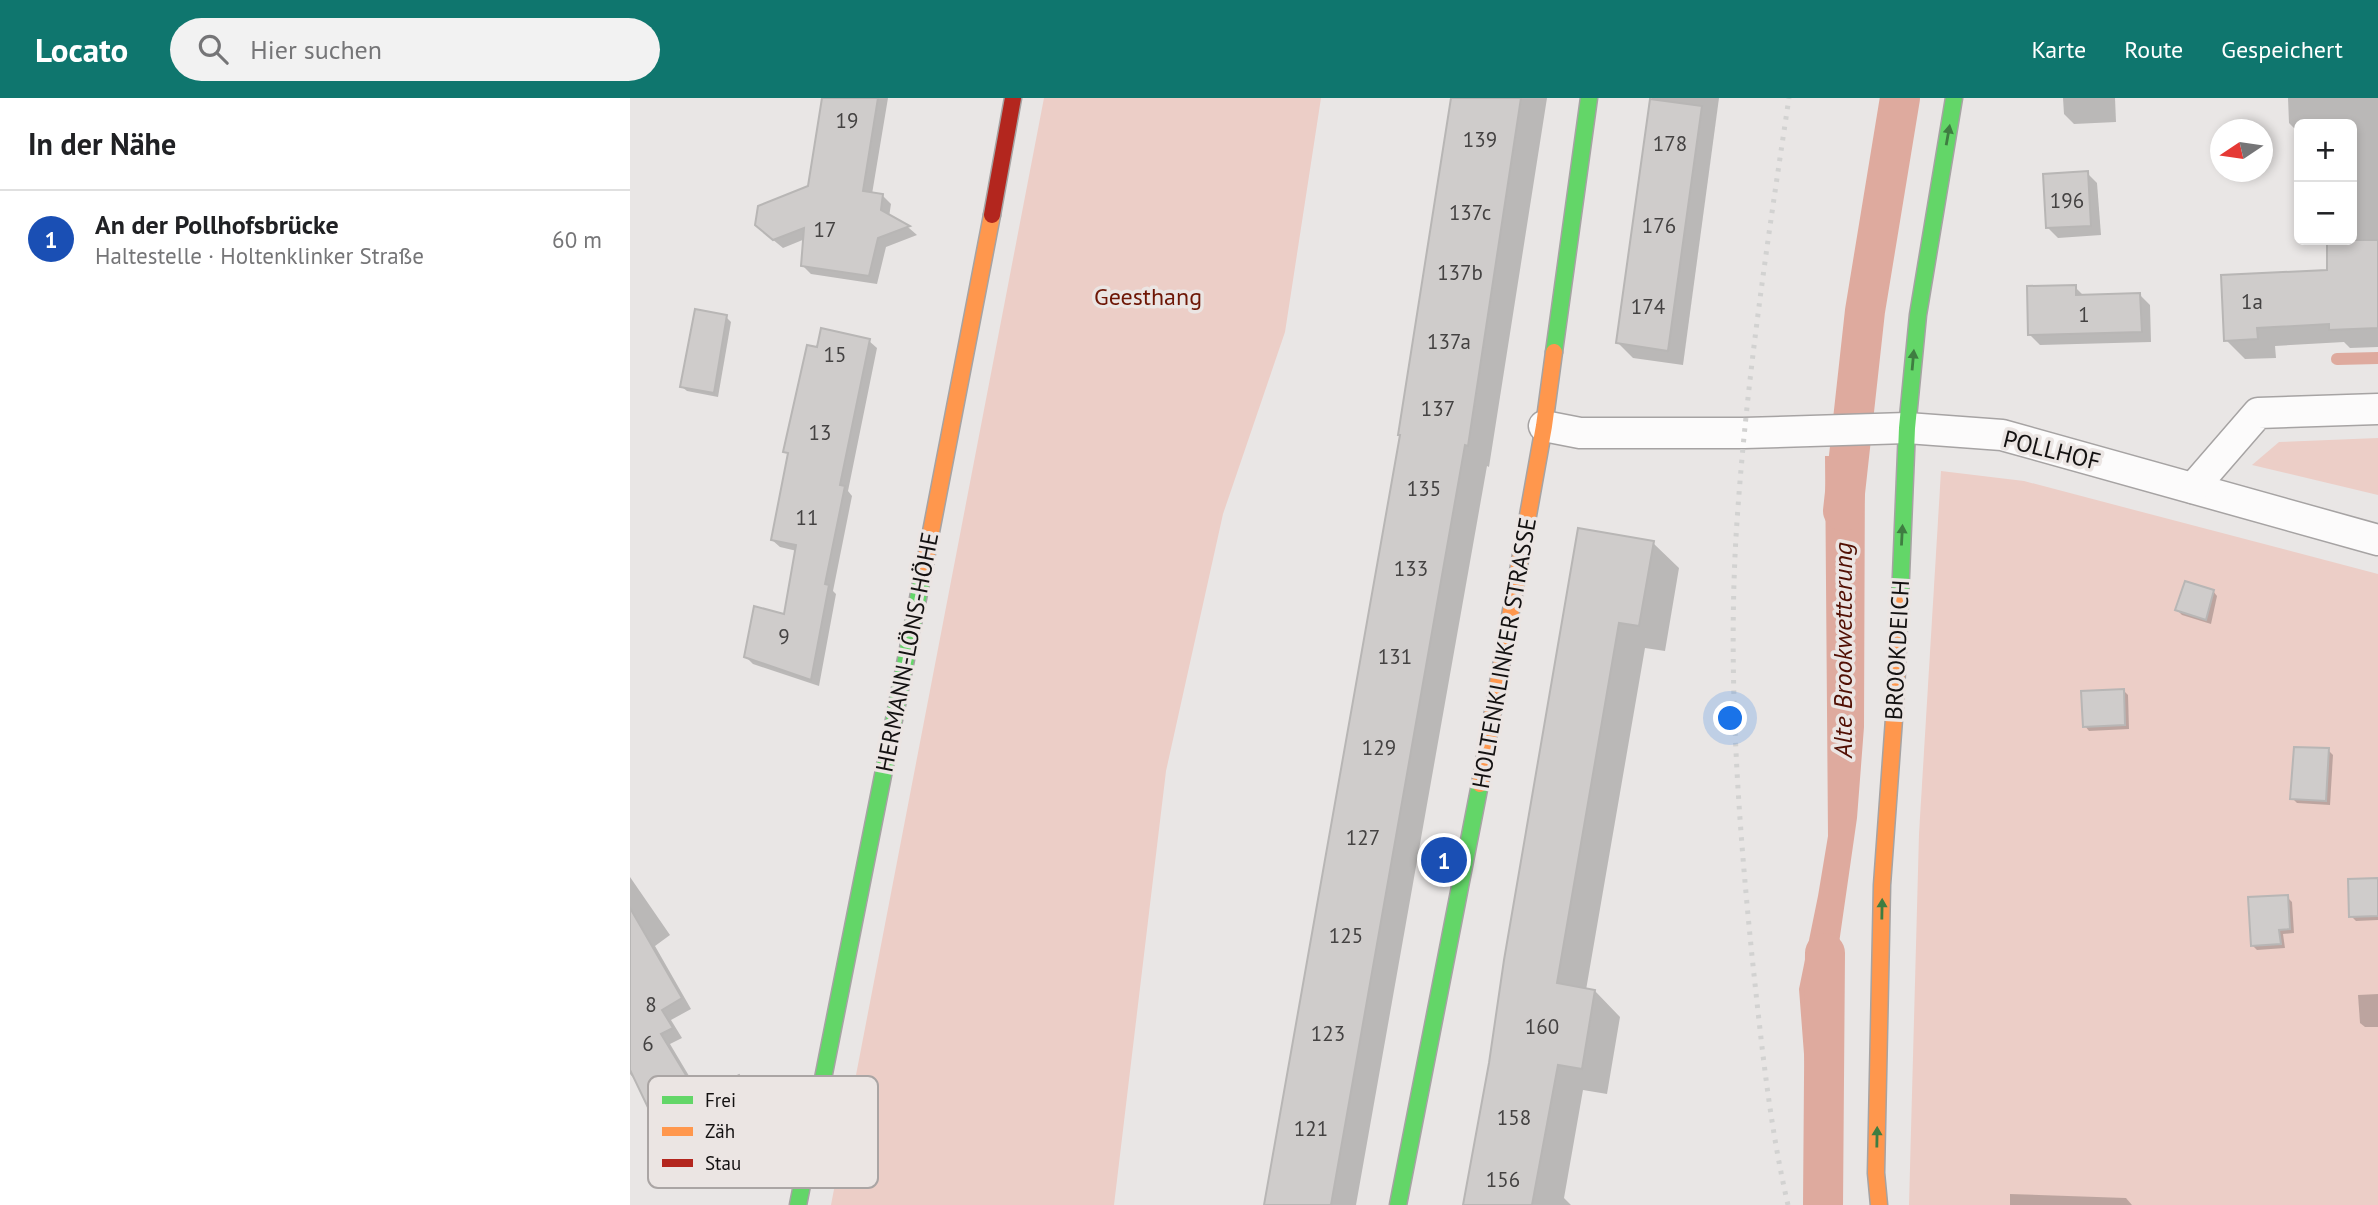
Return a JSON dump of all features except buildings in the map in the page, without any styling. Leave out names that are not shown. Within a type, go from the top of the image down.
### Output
[{"type":"street","name":"HERMANN-LÖNS-HÖHE","points":[[823,1076],[967,355],[1013,98]]},
{"type":"street","name":"HOLTENKLINKER STRASSE","points":[[1398,1205],[1465,867],[1544,426],[1589,98]]},
{"type":"street","name":"BROOKDEICH","points":[[1878,1205],[1876,1173],[1882,885],[1896,691],[1907,428],[1917,315],[1954,98]]},
{"type":"street","points":[[2193,488],[2258,413],[2378,409]]},
{"type":"street","name":"POLLHOF","points":[[1544,426],[1580,433],[1744,433],[1907,428],[2002,435],[2378,540]]},
{"type":"green space","name":"Geesthang","points":[[1044,98],[1321,98],[1285,332],[1223,514],[1166,771],[1114,1205],[831,1205],[834,1188],[878,1188],[878,1076],[856,1076]]},
{"type":"green space","points":[[2378,438],[2378,495],[2252,465],[2279,442]]},
{"type":"green space","points":[[1941,471],[2024,481],[2378,574],[2378,1205],[1909,1205],[1919,834]]},
{"type":"water","points":[[1825,456],[1865,456],[1864,727],[1857,818],[1834,978],[1805,1067],[1799,989],[1828,836]]},
{"type":"waterway","name":"Alte Brookwetterung","points":[[1843,511],[1865,311],[1900,98]]},
{"type":"waterway","points":[[2337,359],[2378,358]]},
{"type":"waterway","name":"Alte Brookwetterung","points":[[1823,1205],[1825,953]]},
{"type":"railway","points":[[1788,1205],[1762,1050],[1752,956],[1742,851],[1733,642],[1736,537],[1745,427],[1789,98]]},
{"type":"traffic: fast","points":[[1554,352],[1589,98]]},
{"type":"traffic: fast","points":[[1900,600],[1907,428],[1918,315],[1954,98]]},
{"type":"traffic: fast","points":[[824,1076],[925,563]]},
{"type":"traffic: fast","points":[[1398,1205],[1480,784]]},
{"type":"traffic: fast","points":[[798,1205],[801,1188]]},
{"type":"traffic: slow","points":[[925,563],[992,215]]},
{"type":"traffic: slow","points":[[1480,784],[1544,426],[1554,352]]},
{"type":"traffic: slow","points":[[1879,1205],[1876,1173],[1882,885],[1900,600]]},
{"type":"traffic: jam","points":[[992,215],[1013,98]]},
{"type":"place","name":"An der Pollhofsbrücke","points":[[1444,860]]}]
